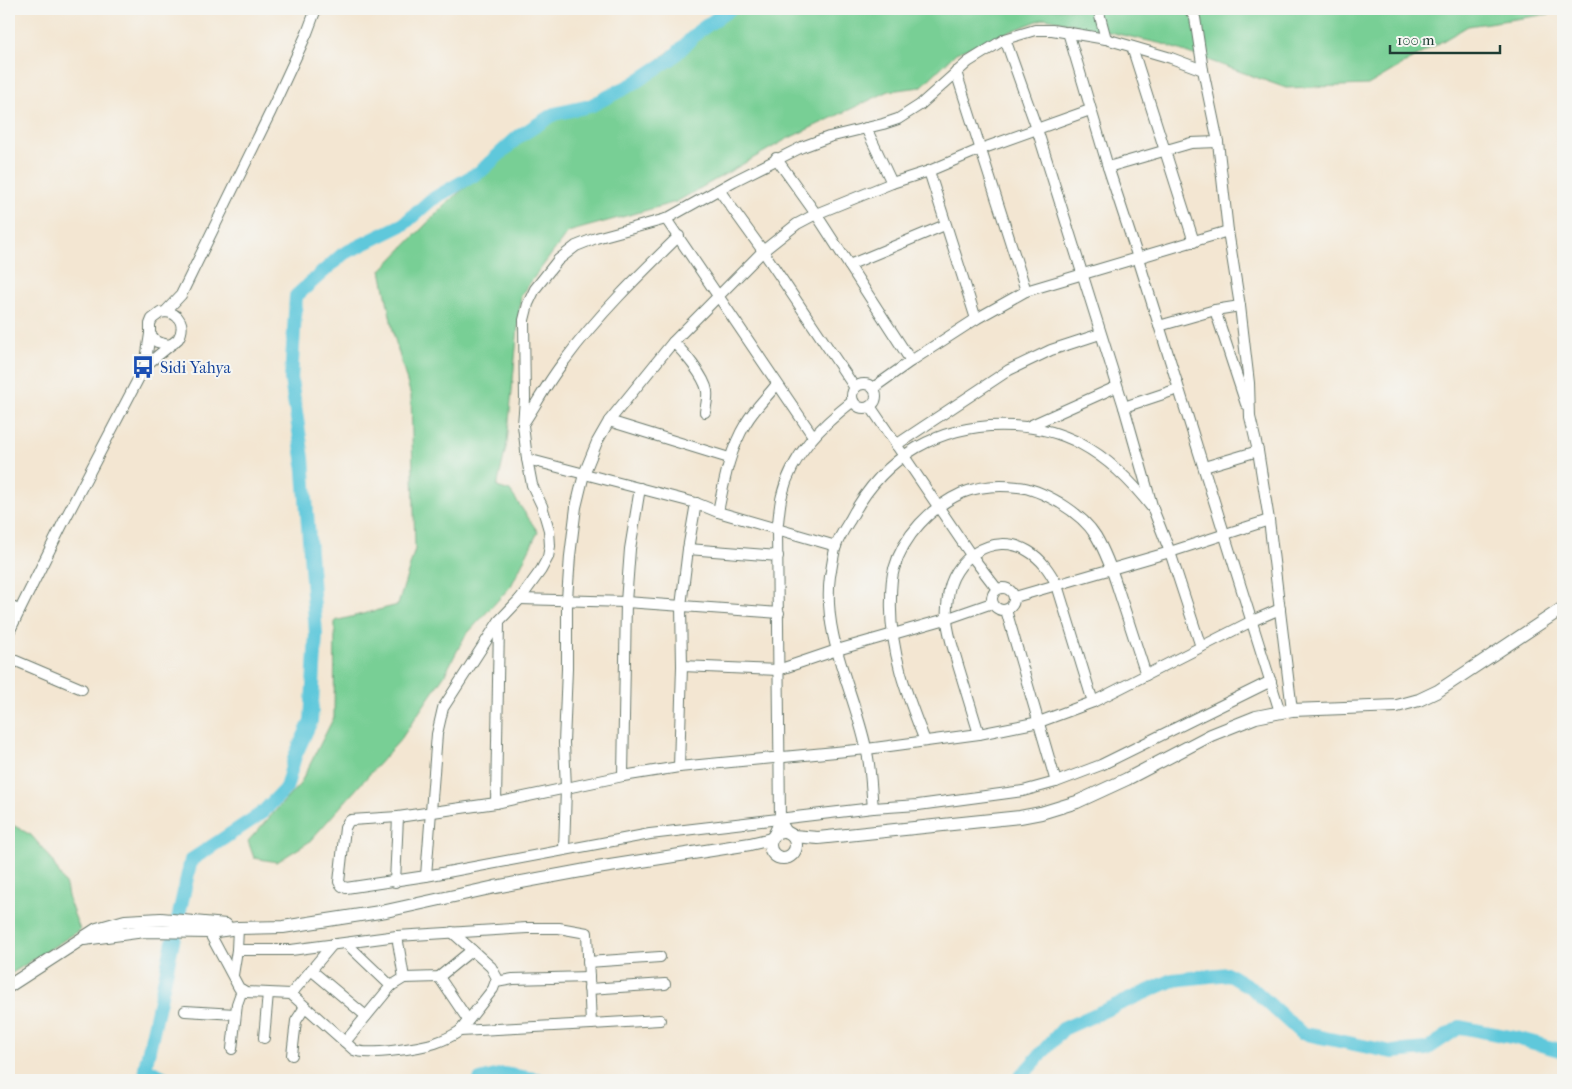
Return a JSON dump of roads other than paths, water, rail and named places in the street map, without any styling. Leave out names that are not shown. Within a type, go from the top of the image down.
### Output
[{"type":"main road","points":[[194,926],[209,932],[238,928],[283,927],[377,912],[496,886],[772,842],[780,832],[818,838],[1020,817],[1041,813],[1077,802],[1127,780],[1211,735],[1256,717],[1286,711],[1397,706],[1419,700],[1438,691],[1563,608]]},
{"type":"main road","points":[[790,834],[796,845],[795,850]]},
{"type":"main road","points":[[772,842],[778,857],[783,858],[818,838]]},
{"type":"main road","points":[[9,986],[84,939],[144,925],[194,926],[221,924],[238,928]]},
{"type":"street","points":[[145,366],[174,343],[181,334],[182,329],[179,318],[182,295],[271,111],[317,9]]},
{"type":"street","points":[[1098,9],[1106,39]]},
{"type":"street","points":[[1189,9],[1195,18],[1203,70],[1218,142],[1249,383],[1250,416]]},
{"type":"street","points":[[426,876],[437,734],[443,708],[499,621],[520,599],[548,557],[550,546],[549,530],[542,506],[532,486],[523,425],[525,399],[524,320],[528,304],[535,289],[558,260],[576,246],[596,238],[666,219],[776,158],[829,137],[883,124],[910,112],[968,62],[1006,39],[1035,30],[1068,32],[1106,39],[1171,58],[1203,70]]},
{"type":"street","points":[[1068,32],[1090,110],[1271,681],[1286,711]]},
{"type":"street","points":[[1006,39],[1037,129],[1154,509],[1201,647]]},
{"type":"street","points":[[1132,47],[1194,242]]},
{"type":"street","points":[[956,72],[1026,292]]},
{"type":"street","points":[[564,850],[567,600],[576,507],[584,474],[597,442],[609,422],[673,342],[763,251],[786,232],[816,214],[892,183],[929,171],[981,149],[1090,110]]},
{"type":"street","points":[[866,128],[892,183]]},
{"type":"street","points":[[1108,167],[1191,143],[1218,142]]},
{"type":"street","points":[[776,158],[816,214],[911,361]]},
{"type":"street","points":[[929,171],[976,319]]},
{"type":"street","points":[[719,190],[763,251],[855,388]]},
{"type":"street","points":[[666,219],[813,436]]},
{"type":"street","points":[[849,265],[945,225]]},
{"type":"street","points":[[873,388],[976,319],[1026,292],[1228,230]]},
{"type":"street","points":[[523,425],[564,360],[621,293],[679,236]]},
{"type":"street","points":[[165,312],[182,295]]},
{"type":"street","points":[[1159,326],[1215,310],[1240,306]]},
{"type":"street","points":[[1215,310],[1250,416],[1258,451],[1280,610],[1286,711]]},
{"type":"street","points":[[9,632],[66,517],[145,366],[152,319],[165,312],[175,314],[179,318]]},
{"type":"street","points":[[150,334],[157,342],[168,345],[174,343]]},
{"type":"street","points":[[896,445],[1009,370],[1051,350],[1100,334]]},
{"type":"street","points":[[673,342],[696,368],[707,390],[705,412]]},
{"type":"street","points":[[718,512],[729,458],[747,421],[777,384]]},
{"type":"street","points":[[866,384],[873,388],[875,400],[870,406],[860,408],[853,401],[852,394],[855,388],[866,384]]},
{"type":"street","points":[[1027,427],[1116,387]]},
{"type":"street","points":[[1124,407],[1178,389]]},
{"type":"street","points":[[772,842],[780,820],[777,530],[781,496],[790,471],[800,452],[830,419],[853,401]]},
{"type":"street","points":[[870,406],[902,456],[997,589]]},
{"type":"street","points":[[609,422],[729,458]]},
{"type":"street","points":[[873,808],[867,749],[837,650],[829,599],[830,577],[836,546],[856,507],[868,490],[902,456],[928,441],[956,431],[988,426],[1027,427],[1058,434],[1096,453],[1111,463],[1131,481],[1154,509]]},
{"type":"street","points":[[1204,467],[1258,451]]},
{"type":"street","points":[[527,459],[696,503],[718,512],[836,546]]},
{"type":"street","points":[[925,741],[895,652],[890,610],[893,570],[908,538],[919,525],[938,507],[963,492],[986,487],[1020,487],[1048,496],[1070,509],[1096,535],[1111,569],[1146,674]]},
{"type":"street","points":[[623,776],[626,602],[630,549],[640,488]]},
{"type":"street","points":[[679,768],[682,666],[681,606],[696,503]]},
{"type":"street","points":[[1015,598],[1170,552],[1269,520]]},
{"type":"street","points":[[978,734],[946,619],[950,584],[955,572],[971,555],[984,548],[1000,544],[1017,546],[1029,551],[1049,570],[1057,585],[1093,702]]},
{"type":"street","points":[[688,549],[778,556]]},
{"type":"street","points":[[1001,587],[1008,588],[1015,598],[1012,606],[1006,610],[998,609],[992,603],[992,595],[1001,587]]},
{"type":"street","points":[[520,599],[626,602],[779,613]]},
{"type":"street","points":[[682,666],[778,670],[837,650],[946,619],[992,603]]},
{"type":"street","points":[[9,605],[19,611]]},
{"type":"street","points":[[1006,610],[1056,782]]},
{"type":"street","points":[[1271,681],[1101,765],[1056,782],[1000,795],[650,834],[395,882],[346,888],[339,882],[345,828],[351,820],[398,817],[496,803],[623,776],[679,768],[867,749],[978,734],[1039,722],[1093,702],[1252,621],[1280,610]]},
{"type":"street","points":[[496,803],[499,621]]},
{"type":"street","points":[[9,658],[82,689]]},
{"type":"street","points":[[395,882],[398,817]]},
{"type":"street","points":[[780,820],[790,834]]},
{"type":"street","points":[[233,975],[238,928]]},
{"type":"street","points":[[237,950],[291,950],[397,936],[452,932],[541,928],[559,928],[588,932],[591,1024]]},
{"type":"street","points":[[209,932],[237,985],[242,990],[291,994],[358,1052],[381,1051],[431,1044],[449,1037],[460,1031],[486,998],[496,982],[496,974],[491,967],[452,932]]},
{"type":"street","points":[[397,936],[404,978]]},
{"type":"street","points":[[346,943],[391,986]]},
{"type":"street","points":[[291,994],[332,944]]},
{"type":"street","points":[[345,1042],[391,986],[404,978],[439,977],[472,950]]},
{"type":"street","points":[[588,962],[660,957]]},
{"type":"street","points":[[311,970],[366,1016]]},
{"type":"street","points":[[439,977],[468,1020]]},
{"type":"street","points":[[496,982],[513,979],[589,977]]},
{"type":"street","points":[[590,989],[665,984]]},
{"type":"street","points":[[232,1049],[235,1014],[242,990]]},
{"type":"street","points":[[264,1038],[268,993]]},
{"type":"street","points":[[292,1055],[295,1024],[298,1015],[305,1007]]},
{"type":"street","points":[[185,1011],[235,1014]]},
{"type":"street","points":[[460,1031],[660,1020]]},
{"type":"waterway","points":[[169,1080],[145,1068],[191,860],[262,813],[286,788],[295,756],[311,721],[316,634],[303,458],[291,380],[296,296],[343,254],[404,224],[431,200],[481,171],[518,137],[554,114],[590,106],[631,85],[671,59],[699,31],[730,9]]},
{"type":"waterway","points":[[1018,1080],[1063,1029],[1173,980],[1228,974],[1253,989],[1301,1033],[1392,1052],[1427,1049],[1460,1027],[1516,1038],[1563,1051]]},
{"type":"waterway","points":[[480,1080],[503,1074],[540,1080]]},
{"type":"place","name":"Sidi Yahya","points":[[143,367]]}]
